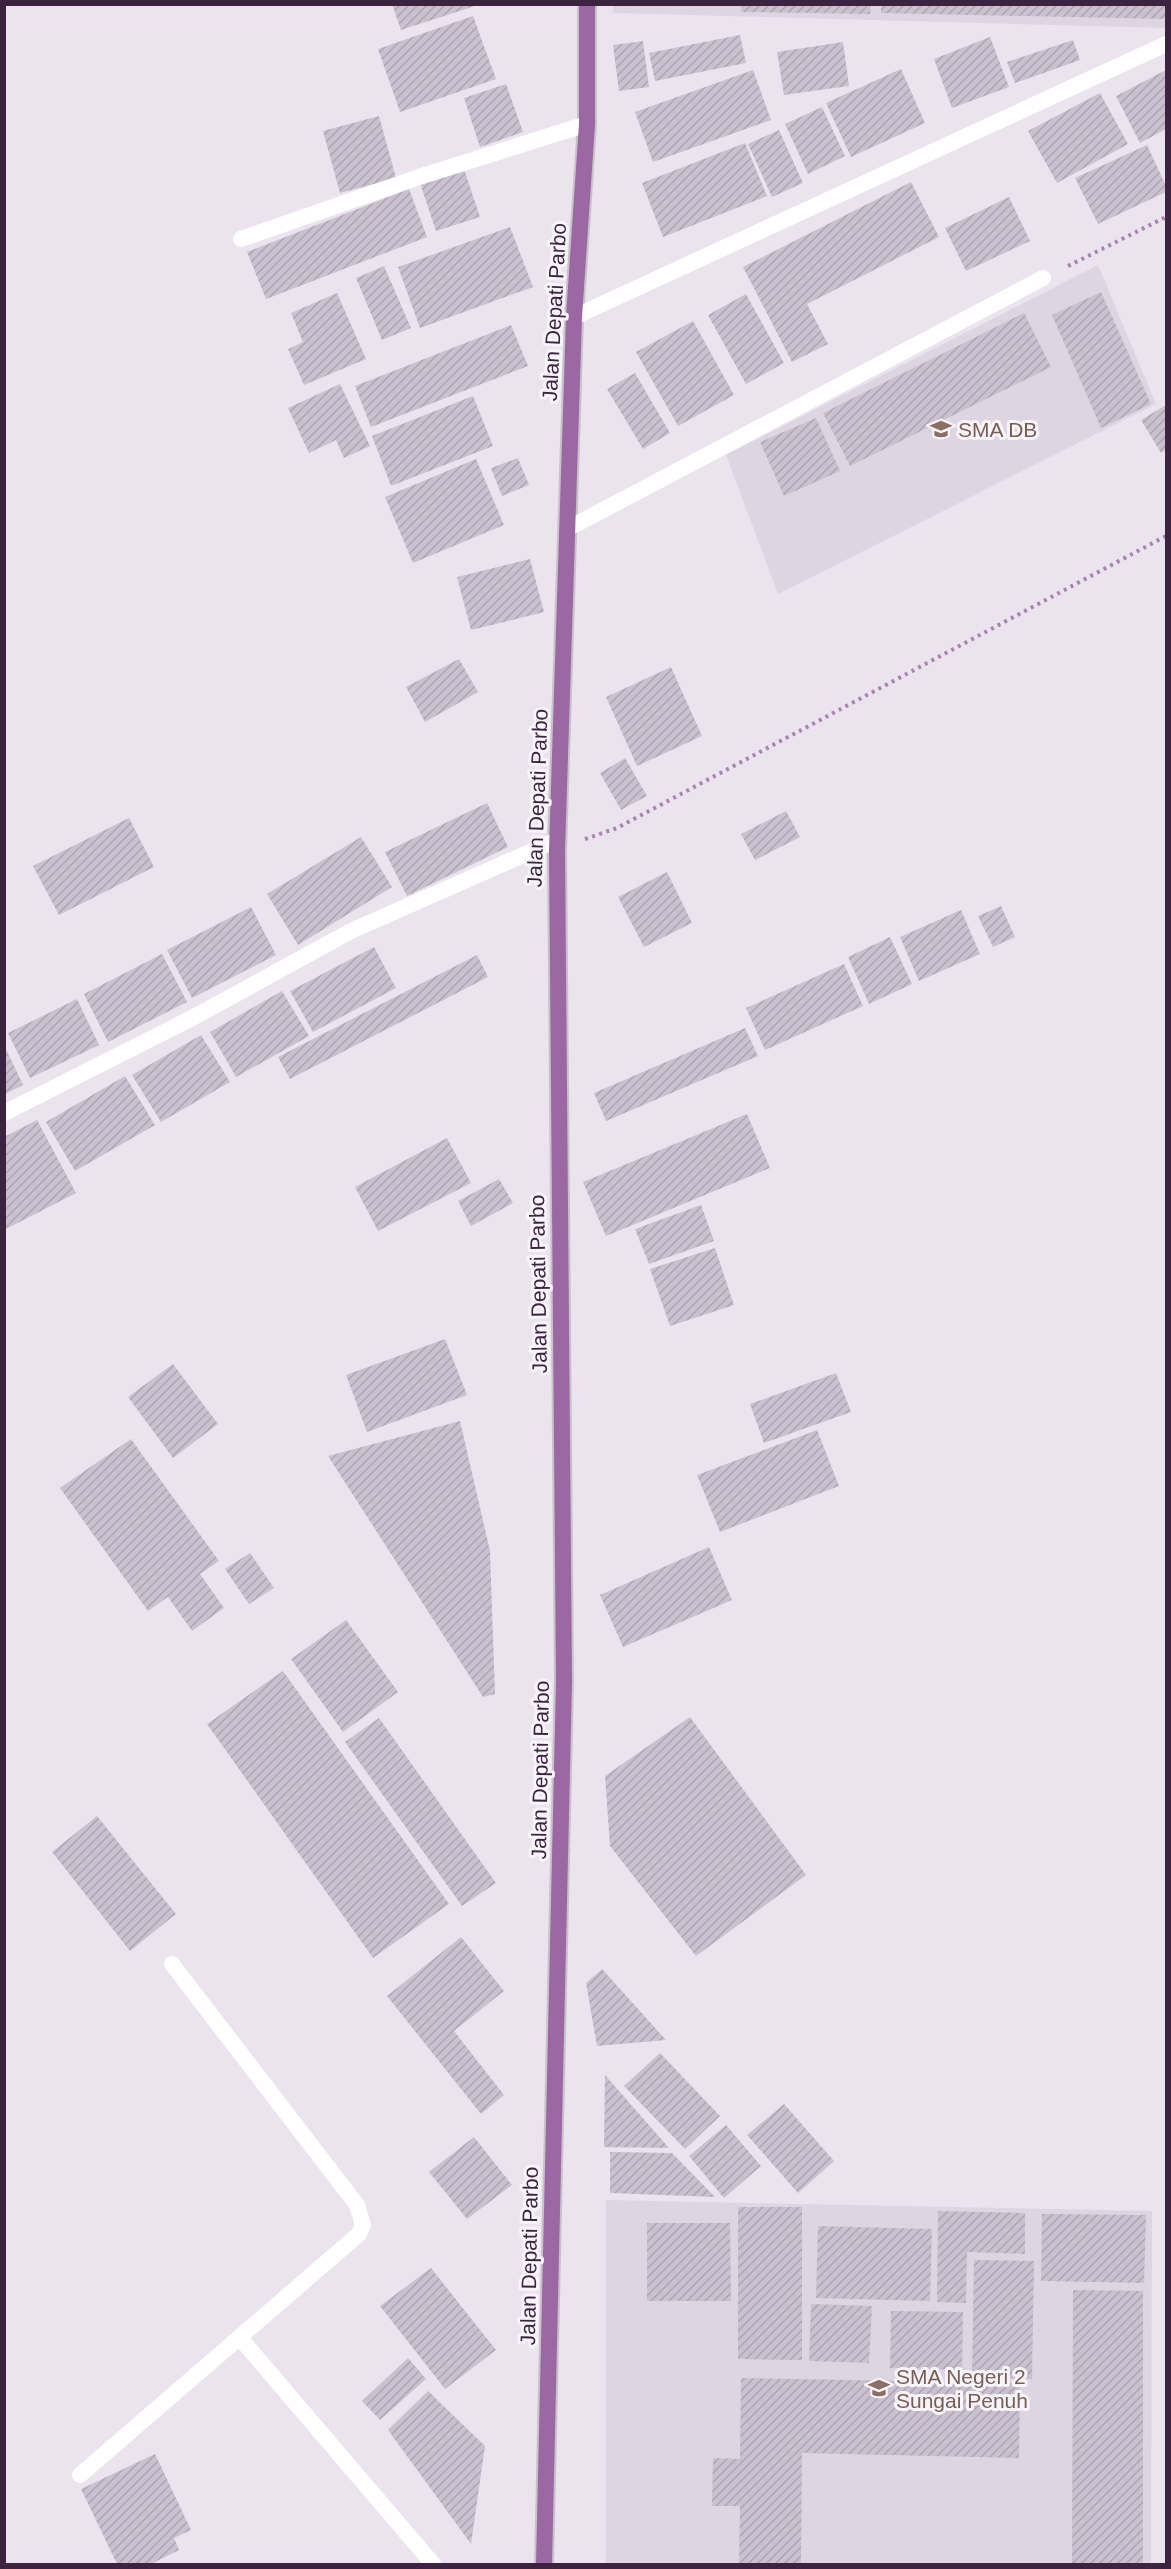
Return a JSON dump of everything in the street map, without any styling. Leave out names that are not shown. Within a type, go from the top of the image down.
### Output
[{"type":"main road","name":"Jalan Depati Parbo","points":[[544,2565],[564,1681],[557,845],[574,318],[587,124],[587,4]]},
{"type":"street","points":[[574,318],[1167,44]]},
{"type":"street","points":[[241,239],[419,177],[587,124]]},
{"type":"street","points":[[569,528],[1043,278]]},
{"type":"street","points":[[4,1113],[194,1017],[351,931],[557,845]]},
{"type":"street","points":[[80,2475],[359,2234],[363,2224],[362,2215],[172,1964]]},
{"type":"street","points":[[240,2338],[433,2565]]},
{"type":"path","points":[[1043,278],[1167,217]]},
{"type":"path","points":[[557,845],[617,828],[1167,536]]},
{"type":"shaded area","points":[[613,4],[1166,4],[1166,28],[613,13]]},
{"type":"shaded area","name":"SMA DB","points":[[1098,265],[1156,404],[778,594],[726,455]]},
{"type":"shaded area","name":"SMA Negeri 2 Sungai Penuh","points":[[606,2200],[1152,2211],[1151,2564],[606,2564]]},
{"type":"building","points":[[392,4],[478,4],[478,5],[401,30]]},
{"type":"building","points":[[741,4],[871,4],[870,14],[741,12]]},
{"type":"building","points":[[881,4],[1166,4],[1166,19],[881,13]]},
{"type":"building","points":[[473,16],[496,79],[400,112],[378,49]]},
{"type":"building","points":[[740,35],[746,63],[655,81],[649,53]]},
{"type":"building","points":[[990,37],[1009,87],[952,108],[934,59]]},
{"type":"building","points":[[1073,40],[1080,60],[1015,83],[1007,62]]},
{"type":"building","points":[[643,41],[649,87],[619,91],[613,45]]},
{"type":"building","points":[[843,42],[849,86],[784,95],[777,52]]},
{"type":"building","points":[[901,69],[925,123],[851,157],[826,103]]},
{"type":"building","points":[[753,70],[771,120],[653,162],[635,112]]},
{"type":"building","points":[[1166,70],[1166,129],[1140,143],[1116,96]]},
{"type":"building","points":[[506,84],[523,132],[480,147],[464,98]]},
{"type":"building","points":[[1100,93],[1128,144],[1057,183],[1028,131]]},
{"type":"building","points":[[822,107],[845,156],[808,174],[785,124]]},
{"type":"building","points":[[379,116],[396,178],[340,193],[323,131]]},
{"type":"building","points":[[779,130],[803,183],[772,197],[748,144]]},
{"type":"building","points":[[745,143],[767,196],[663,237],[642,183]]},
{"type":"building","points":[[1147,145],[1166,186],[1166,192],[1098,224],[1075,178]]},
{"type":"building","points":[[464,169],[480,217],[436,231],[420,183]]},
{"type":"building","points":[[911,182],[939,237],[807,304],[828,344],[792,362],[743,267]]},
{"type":"building","points":[[409,189],[427,237],[266,299],[247,252]]},
{"type":"building","points":[[1009,197],[1030,241],[966,271],[945,228]]},
{"type":"building","points":[[510,227],[533,287],[420,328],[398,267]]},
{"type":"building","points":[[384,266],[411,328],[382,340],[356,278]]},
{"type":"building","points":[[1101,292],[1151,404],[1101,428],[1052,315]]},
{"type":"building","points":[[337,293],[366,359],[304,385],[288,349],[303,342],[291,313]]},
{"type":"building","points":[[746,294],[784,363],[746,384],[708,315]]},
{"type":"building","points":[[1024,313],[1051,367],[850,466],[823,413]]},
{"type":"building","points":[[693,321],[734,395],[678,426],[636,352]]},
{"type":"building","points":[[511,325],[528,366],[371,427],[355,386]]},
{"type":"building","points":[[635,373],[670,433],[643,449],[607,389]]},
{"type":"building","points":[[340,384],[370,446],[344,458],[336,440],[309,453],[288,408]]},
{"type":"building","points":[[473,396],[493,446],[391,486],[372,436]]},
{"type":"building","points":[[1166,405],[1166,450],[1161,453],[1141,420]]},
{"type":"building","points":[[816,418],[840,471],[784,496],[760,442]]},
{"type":"building","points":[[518,458],[529,485],[502,496],[491,468]]},
{"type":"building","points":[[476,459],[504,525],[413,563],[385,497]]},
{"type":"building","points":[[530,559],[544,612],[471,630],[457,577]]},
{"type":"building","points":[[459,659],[478,692],[425,722],[406,687]]},
{"type":"building","points":[[671,667],[702,736],[637,766],[606,697]]},
{"type":"building","points":[[625,758],[647,796],[621,810],[600,773]]},
{"type":"building","points":[[487,803],[508,847],[407,896],[385,852]]},
{"type":"building","points":[[786,811],[800,837],[755,860],[741,834]]},
{"type":"building","points":[[129,818],[154,867],[59,915],[33,866]]},
{"type":"building","points":[[361,837],[392,887],[298,945],[267,894]]},
{"type":"building","points":[[667,872],[692,923],[644,947],[618,897]]},
{"type":"building","points":[[1001,906],[1015,937],[993,947],[978,916]]},
{"type":"building","points":[[251,907],[276,955],[192,998],[167,950]]},
{"type":"building","points":[[961,910],[980,954],[919,981],[900,937]]},
{"type":"building","points":[[890,937],[912,984],[869,1004],[848,957]]},
{"type":"building","points":[[374,947],[396,988],[313,1032],[290,991]]},
{"type":"building","points":[[162,954],[187,1002],[108,1042],[84,994]]},
{"type":"building","points":[[477,955],[488,977],[290,1079],[278,1057]]},
{"type":"building","points":[[844,964],[863,1006],[765,1050],[746,1008]]},
{"type":"building","points":[[282,991],[309,1036],[236,1077],[210,1032]]},
{"type":"building","points":[[77,999],[99,1045],[30,1078],[8,1033]]},
{"type":"building","points":[[745,1028],[758,1056],[606,1121],[594,1093]]},
{"type":"building","points":[[201,1035],[230,1082],[161,1122],[132,1075]]},
{"type":"building","points":[[5,1047],[23,1085],[5,1094]]},
{"type":"building","points":[[125,1076],[155,1125],[75,1171],[46,1122]]},
{"type":"building","points":[[747,1114],[770,1168],[606,1236],[583,1182]]},
{"type":"building","points":[[37,1120],[76,1193],[4,1230],[4,1137]]},
{"type":"building","points":[[447,1138],[471,1183],[378,1231],[355,1187]]},
{"type":"building","points":[[499,1179],[513,1203],[471,1226],[458,1201]]},
{"type":"building","points":[[701,1205],[714,1241],[649,1264],[635,1229]]},
{"type":"building","points":[[715,1248],[734,1305],[670,1326],[650,1269]]},
{"type":"building","points":[[445,1339],[467,1395],[367,1432],[346,1375]]},
{"type":"building","points":[[173,1364],[218,1424],[173,1458],[128,1397]]},
{"type":"building","points":[[836,1373],[851,1412],[764,1443],[750,1404]]},
{"type":"building","points":[[460,1421],[490,1551],[495,1694],[483,1697],[328,1456]]},
{"type":"building","points":[[817,1430],[839,1486],[720,1532],[697,1475]]},
{"type":"building","points":[[131,1439],[219,1561],[200,1574],[224,1608],[192,1631],[168,1597],[148,1611],[60,1488]]},
{"type":"building","points":[[709,1547],[732,1600],[623,1647],[600,1595]]},
{"type":"building","points":[[250,1553],[274,1588],[249,1604],[225,1569]]},
{"type":"building","points":[[346,1620],[398,1692],[343,1732],[291,1659]]},
{"type":"building","points":[[283,1671],[449,1904],[373,1958],[207,1724]]},
{"type":"building","points":[[690,1717],[806,1875],[696,1956],[610,1846],[605,1776]]},
{"type":"building","points":[[379,1718],[496,1883],[462,1906],[345,1742]]},
{"type":"building","points":[[97,1816],[176,1914],[130,1951],[52,1852]]},
{"type":"building","points":[[461,1937],[504,1991],[454,2031],[504,2095],[481,2114],[387,1996]]},
{"type":"building","points":[[602,1969],[666,2040],[597,2046],[586,1983]]},
{"type":"building","points":[[660,2053],[720,2116],[685,2149],[624,2086]]},
{"type":"building","points":[[605,2075],[669,2148],[604,2147]]},
{"type":"building","points":[[784,2104],[834,2161],[798,2193],[747,2135]]},
{"type":"building","points":[[726,2125],[761,2166],[724,2198],[689,2156]]},
{"type":"building","points":[[474,2137],[512,2185],[467,2219],[429,2172]]},
{"type":"building","points":[[610,2152],[672,2153],[715,2197],[610,2193]]},
{"type":"building","points":[[738,2207],[802,2207],[802,2360],[738,2359]]},
{"type":"building","points":[[938,2211],[1025,2213],[1025,2254],[967,2252],[966,2303],[937,2302]]},
{"type":"building","points":[[1042,2214],[1146,2215],[1144,2283],[1041,2281]]},
{"type":"building","points":[[647,2223],[730,2223],[731,2301],[647,2301]]},
{"type":"building","points":[[818,2226],[932,2229],[930,2301],[816,2298]]},
{"type":"building","points":[[974,2260],[1034,2261],[1032,2379],[972,2378]]},
{"type":"building","points":[[431,2268],[496,2350],[445,2389],[380,2306]]},
{"type":"building","points":[[1073,2290],[1143,2291],[1143,2564],[1072,2564]]},
{"type":"building","points":[[811,2304],[872,2306],[869,2363],[809,2361]]},
{"type":"building","points":[[891,2311],[963,2312],[962,2370],[890,2368]]},
{"type":"building","points":[[408,2358],[426,2379],[380,2420],[362,2401]]},
{"type":"building","points":[[741,2378],[1020,2383],[1019,2458],[802,2453],[801,2564],[739,2564],[740,2506],[712,2506],[713,2458],[740,2459]]},
{"type":"building","points":[[428,2391],[485,2446],[471,2544],[388,2430]]},
{"type":"building","points":[[155,2454],[191,2530],[174,2538],[179,2550],[151,2564],[117,2564],[81,2489]]},
{"type":"place","name":"SMA DB","points":[[941,429]]},
{"type":"place","name":"SMA Negeri 2 Sungai Penuh","points":[[879,2388]]}]
